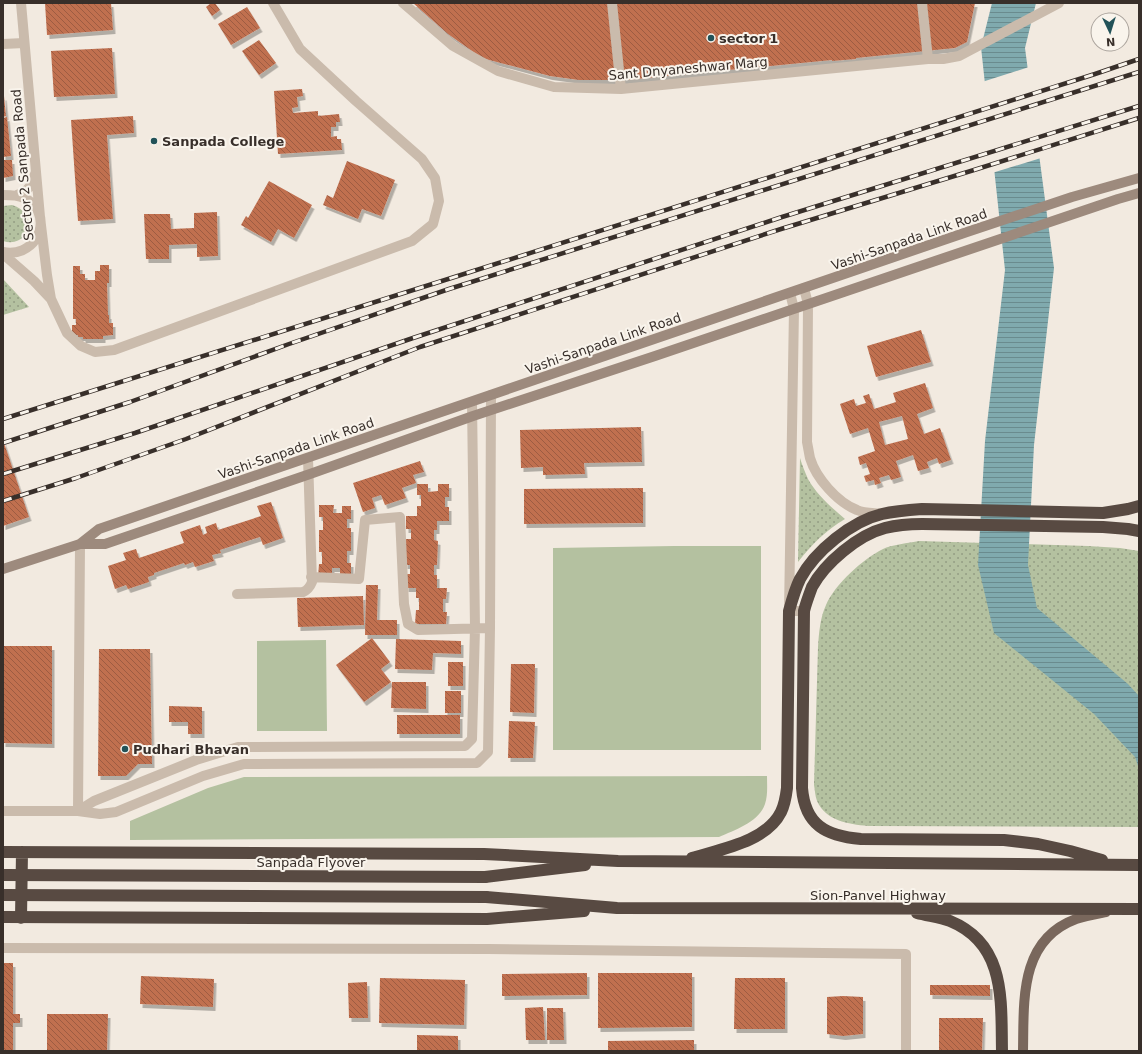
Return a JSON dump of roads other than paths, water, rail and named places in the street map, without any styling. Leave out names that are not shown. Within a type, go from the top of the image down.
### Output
[{"type":"highway","points":[[682,861],[745,842],[767,830],[776,821],[781,812],[785,801],[787,788],[790,611],[794,594],[800,579],[810,564],[832,541],[851,527],[866,520],[881,514],[903,510],[922,509],[1103,513],[1139,506]]},
{"type":"highway","points":[[922,509],[922,524]]},
{"type":"highway","points":[[1118,864],[1038,844],[998,840],[861,839],[847,838],[824,829],[810,816],[802,794],[804,611],[807,599],[813,587],[822,574],[842,552],[859,540],[885,528],[905,524],[922,524],[1103,527],[1139,531]]},
{"type":"highway","points":[[3,852],[484,854],[618,861],[1139,865]]},
{"type":"highway","points":[[22,852],[22,918]]},
{"type":"highway","name":"Sanpada Flyover","points":[[3,875],[485,877],[618,861]]},
{"type":"highway","points":[[3,895],[486,897],[617,908]]},
{"type":"highway","points":[[3,918],[487,919],[617,908]]},
{"type":"highway","name":"Sion-Panvel Highway","points":[[617,908],[1139,909]]},
{"type":"highway","points":[[899,909],[949,921],[968,931],[981,943],[990,955],[996,970],[1002,1013],[1002,1051]]},
{"type":"main road","name":"Vashi-Sanpada Link Road","points":[[80,544],[99,529],[967,232],[1072,197],[1139,178]]},
{"type":"main road","name":"Vashi-Sanpada Link Road","points":[[3,569],[80,544],[105,544],[310,474],[472,416],[491,411],[1139,193]]},
{"type":"main road","points":[[853,271],[859,287]]},
{"type":"main road","points":[[1023,1051],[1026,987],[1029,968],[1036,953],[1044,941],[1057,929],[1076,919],[1117,909]]},
{"type":"street","name":"Sector 2 Sanpada Road","points":[[21,3],[40,217],[51,299]]},
{"type":"street","points":[[3,253],[34,281],[51,299],[67,333],[82,346],[95,352],[114,350],[412,241],[433,224],[439,201],[435,178],[422,159],[300,49],[273,3]]},
{"type":"street","points":[[612,3],[620,89]]},
{"type":"street","points":[[922,3],[928,59]]},
{"type":"street","name":"Sant Dnyaneshwar Marg","points":[[409,5],[453,46],[498,71],[554,87],[620,89],[928,59],[943,59],[958,56],[1056,5]]},
{"type":"street","points":[[3,44],[24,42]]},
{"type":"street","points":[[17,195],[25,192],[30,187],[36,170]]},
{"type":"street","points":[[3,195],[17,195],[26,198],[37,209],[40,217],[37,238],[33,244],[18,252],[3,253]]},
{"type":"street","points":[[804,288],[808,304],[807,442],[810,458],[817,473],[828,488],[844,502],[858,510],[881,514]]},
{"type":"street","points":[[790,293],[794,309],[790,611],[804,611]]},
{"type":"street","points":[[3,811],[78,811],[100,814],[116,812],[203,776],[244,764],[477,763],[488,752],[491,395]]},
{"type":"street","points":[[78,811],[94,801],[196,760],[238,747],[465,746],[472,739],[474,628],[472,402]]},
{"type":"street","points":[[237,594],[303,592],[308,590],[310,587],[312,577],[310,474],[308,458]]},
{"type":"street","points":[[312,577],[359,579],[365,520],[400,517],[404,604],[408,624],[418,630],[490,628]]},
{"type":"street","points":[[78,811],[80,544]]},
{"type":"street","points":[[3,948],[480,949],[906,954],[906,1051]]},
{"type":"water","points":[[992,3],[1036,3],[1025,48],[1054,268],[1034,445],[1028,565],[1037,608],[1128,684],[1139,696],[1139,769],[1135,757],[1094,714],[994,633],[978,565],[985,441],[1005,270],[981,47]]},
{"type":"railway","points":[[3,419],[1139,59]]},
{"type":"railway","points":[[3,443],[130,402],[289,344],[449,289],[1139,72]]},
{"type":"railway","points":[[3,474],[135,433],[413,338],[782,217],[1139,106]]},
{"type":"railway","points":[[3,501],[76,478],[186,439],[420,347],[781,229],[1139,118]]},
{"type":"place","name":"sector 1","points":[[711,38]]},
{"type":"place","name":"Sanpada College","points":[[154,141]]},
{"type":"place","name":"Pudhari Bhavan","points":[[125,749]]}]
